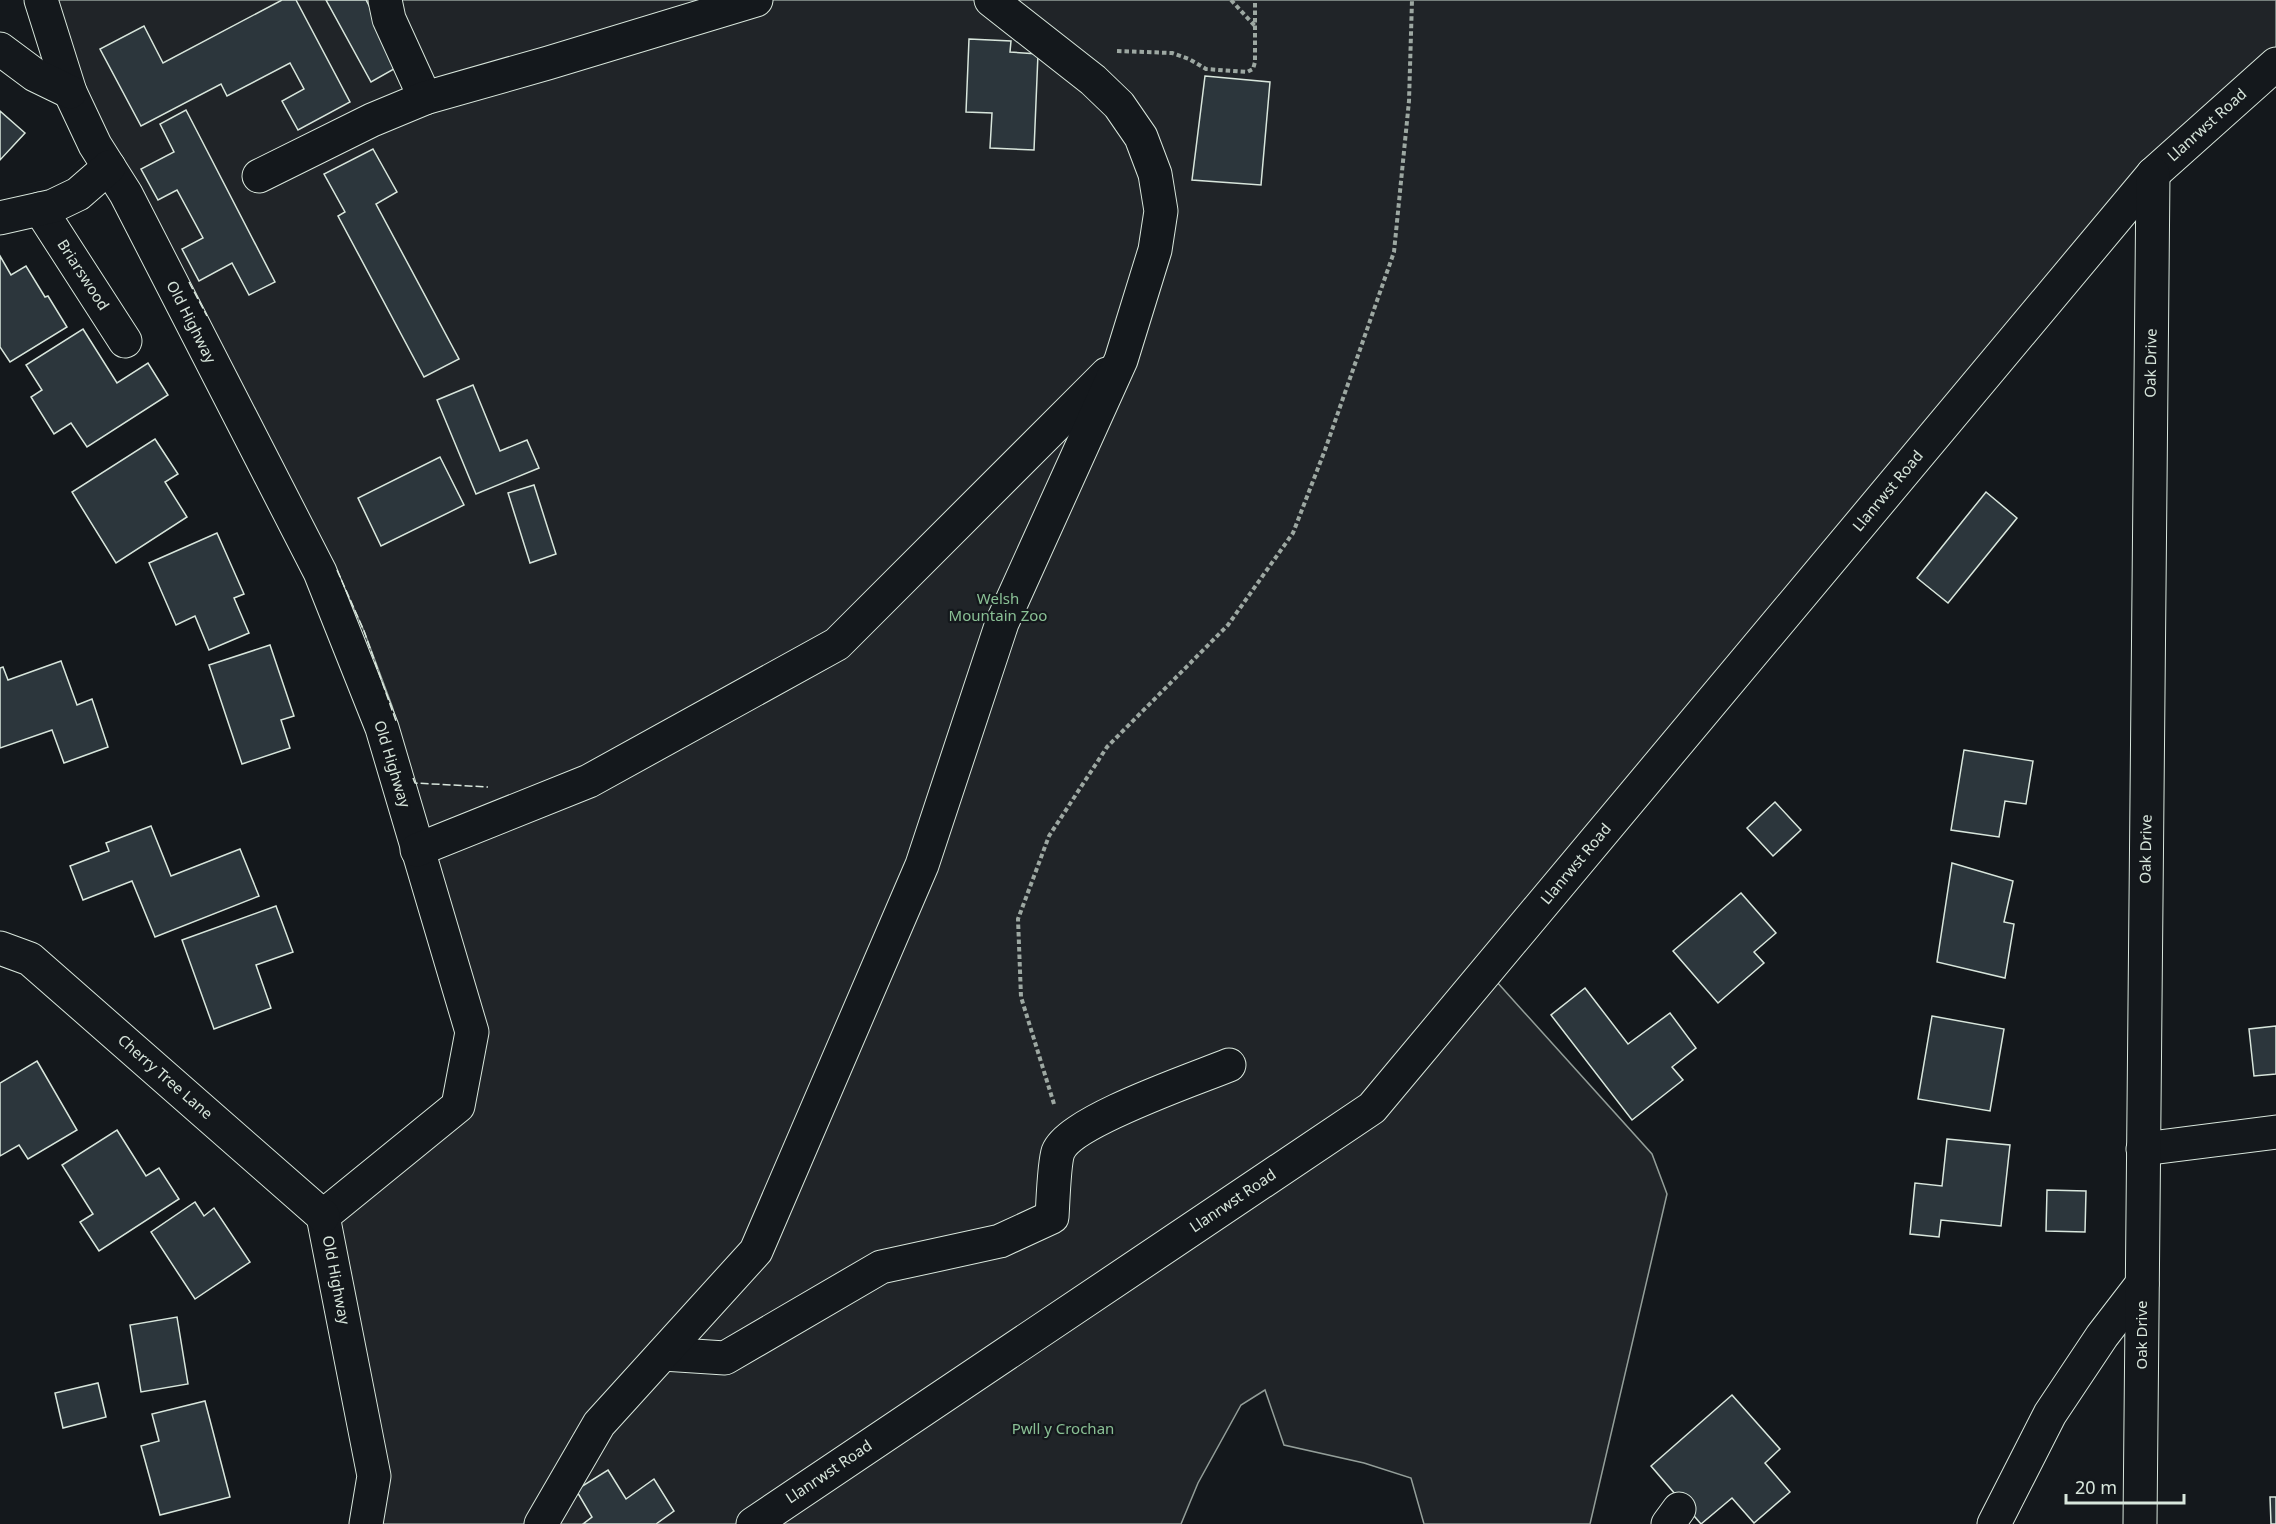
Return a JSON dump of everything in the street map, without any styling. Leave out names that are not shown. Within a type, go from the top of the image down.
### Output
[{"type":"street","name":"Old Highway","points":[[41,0],[70,92],[95,146],[126,194],[320,572],[382,728],[472,1032],[458,1106],[323,1216],[374,1476],[366,1524]]},
{"type":"street","points":[[385,0],[389,19],[425,98]]},
{"type":"street","points":[[259,177],[372,120],[425,98],[756,0]]},
{"type":"street","points":[[541,1524],[599,1424],[756,1251],[922,865],[1002,623],[1121,360],[1155,250],[1161,211],[1155,174],[1142,136],[1119,105],[1093,80],[991,0]]},
{"type":"street","points":[[0,49],[34,75],[70,92]]},
{"type":"street","name":"Llanrwst Road","points":[[753,1524],[1372,1108],[2152,174],[2276,64]]},
{"type":"street","points":[[0,218],[53,206],[78,194],[109,167]]},
{"type":"street","name":"Oak Drive","points":[[2140,1524],[2152,174]]},
{"type":"street","name":"Briarswood","points":[[40,209],[125,341]]},
{"type":"street","points":[[417,850],[589,781],[837,644],[1121,360]]},
{"type":"street","name":"Cherry Tree Lane","points":[[0,948],[30,959],[323,1216]]},
{"type":"street","points":[[663,1354],[725,1358],[881,1267],[1000,1241],[1052,1217],[1058,1152],[1071,1137],[1118,1108],[1229,1065]]},
{"type":"street","points":[[2143,1149],[2276,1132]]},
{"type":"street","points":[[1994,1524],[2050,1414],[2102,1336],[2142,1284]]},
{"type":"path","points":[[1231,0],[1255,27]]},
{"type":"path","points":[[1106,51],[1172,53],[1189,59],[1206,69],[1247,72],[1253,69],[1255,62],[1255,0]]},
{"type":"path","points":[[1071,1137],[1060,1120],[1021,997],[1018,919],[1049,836],[1107,747],[1228,625],[1293,533],[1325,450],[1394,252],[1409,101],[1412,0]]},
{"type":"green space","name":"Welsh Mountain Zoo","points":[[49,0],[2276,0],[2276,64],[2152,174],[1496,981],[1652,1154],[1667,1194],[1590,1524],[1424,1524],[1411,1478],[1364,1463],[1284,1445],[1265,1390],[1241,1405],[1198,1483],[1181,1524],[366,1524],[323,1216],[457,1106],[472,1032],[415,783],[392,706],[364,631],[336,569],[79,92]]},
{"type":"building","points":[[282,0],[296,0],[350,102],[298,130],[282,101],[304,89],[290,63],[227,96],[221,84],[141,126],[100,49],[144,26],[163,63]]},
{"type":"building","points":[[326,0],[366,0],[401,65],[371,82]]},
{"type":"building","points":[[969,39],[1011,41],[1010,52],[1038,54],[1034,150],[990,148],[992,113],[966,112]]},
{"type":"building","points":[[1205,76],[1270,82],[1261,185],[1192,180]]},
{"type":"building","points":[[186,110],[275,282],[249,295],[232,263],[199,281],[182,249],[203,238],[177,190],[158,200],[141,169],[174,152],[160,124]]},
{"type":"building","points":[[0,111],[25,133],[0,160]]},
{"type":"building","points":[[373,149],[397,192],[376,204],[459,359],[424,377],[338,216],[345,212],[324,174]]},
{"type":"building","points":[[0,256],[11,275],[26,266],[67,327],[10,362],[0,347]]},
{"type":"building","points":[[83,329],[117,383],[148,363],[168,395],[87,447],[71,423],[54,434],[31,397],[42,390],[26,365]]},
{"type":"building","points":[[473,385],[500,451],[527,440],[539,468],[476,494],[437,400]]},
{"type":"building","points":[[155,439],[178,474],[165,482],[187,517],[116,563],[72,492]]},
{"type":"building","points":[[440,457],[464,505],[381,546],[358,498]]},
{"type":"building","points":[[534,485],[556,554],[530,563],[508,493]]},
{"type":"building","points":[[1986,492],[2017,518],[1948,603],[1917,578]]},
{"type":"building","points":[[217,533],[244,594],[234,598],[249,633],[209,650],[195,616],[176,625],[149,563]]},
{"type":"building","points":[[270,645],[294,716],[281,720],[290,748],[242,764],[209,665]]},
{"type":"building","points":[[61,661],[77,705],[92,699],[108,747],[64,763],[52,730],[0,748],[0,668],[3,667],[8,680]]},
{"type":"building","points":[[1964,750],[2033,761],[2026,804],[2005,801],[1999,837],[1951,830]]},
{"type":"building","points":[[1775,802],[1801,830],[1773,856],[1747,828]]},
{"type":"building","points":[[151,826],[171,876],[240,849],[259,896],[155,937],[132,881],[83,900],[70,866],[109,851],[106,843]]},
{"type":"building","points":[[1952,863],[2013,881],[2004,922],[2014,924],[2005,978],[1937,962]]},
{"type":"building","points":[[1741,893],[1776,933],[1754,952],[1764,963],[1718,1003],[1673,951]]},
{"type":"building","points":[[276,906],[293,952],[256,965],[271,1008],[214,1029],[182,940]]},
{"type":"building","points":[[1585,988],[1628,1044],[1670,1013],[1696,1048],[1672,1067],[1683,1080],[1632,1120],[1551,1015]]},
{"type":"building","points":[[1932,1016],[2004,1029],[1990,1111],[1918,1099]]},
{"type":"building","points":[[2276,1026],[2276,1074],[2254,1076],[2249,1029]]},
{"type":"building","points":[[37,1061],[77,1130],[28,1159],[19,1145],[0,1156],[0,1083]]},
{"type":"building","points":[[117,1130],[146,1176],[159,1168],[179,1199],[99,1251],[80,1222],[93,1214],[62,1165]]},
{"type":"building","points":[[1947,1139],[2010,1145],[2001,1226],[1941,1220],[1939,1237],[1910,1234],[1915,1183],[1942,1186]]},
{"type":"building","points":[[2047,1190],[2086,1191],[2085,1232],[2046,1231]]},
{"type":"building","points":[[195,1202],[204,1216],[214,1208],[250,1262],[195,1299],[151,1232]]},
{"type":"building","points":[[177,1317],[188,1384],[141,1392],[130,1325]]},
{"type":"building","points":[[98,1383],[106,1417],[63,1428],[55,1393]]},
{"type":"building","points":[[1732,1395],[1780,1449],[1765,1463],[1790,1492],[1754,1523],[1732,1498],[1701,1524],[1651,1466]]},
{"type":"building","points":[[205,1401],[230,1497],[160,1515],[141,1446],[159,1441],[152,1414]]},
{"type":"building","points":[[608,1470],[626,1499],[654,1479],[674,1511],[656,1524],[583,1524],[592,1517],[576,1490]]},
{"type":"building","points":[[2270,1497],[2276,1497],[2276,1524],[2271,1524]]},
{"type":"fence","points":[[189,282],[207,316]]},
{"type":"fence","points":[[337,570],[364,631],[396,721]]},
{"type":"fence","points":[[413,778],[415,783],[488,787]]},
{"type":"park label","name":"Pwll y Crochan","points":[[1063,1429]]}]
